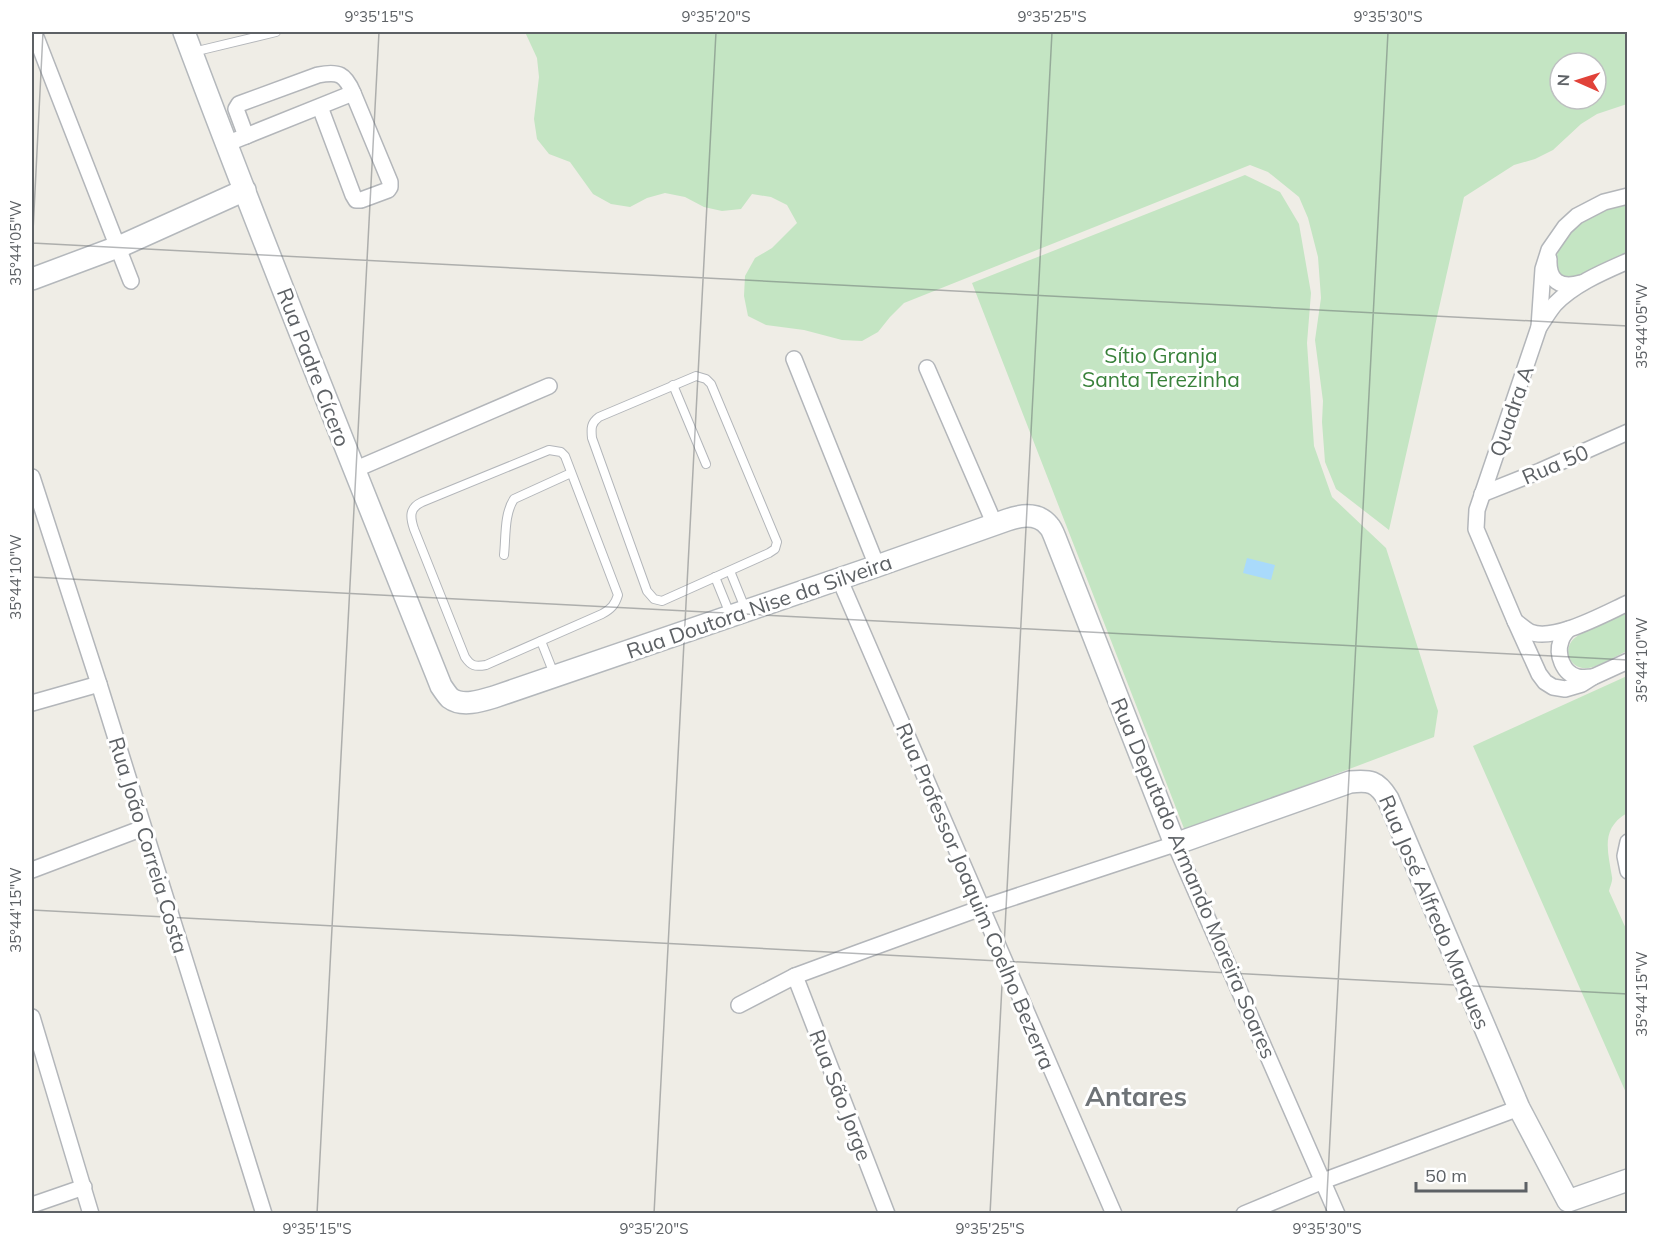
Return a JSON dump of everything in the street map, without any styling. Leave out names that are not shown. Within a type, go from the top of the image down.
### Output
[{"type":"street","points":[[34,32],[131,282]]},
{"type":"street","name":"Rua Padre Cícero","points":[[184,32],[236,140],[245,190],[441,686],[451,699]]},
{"type":"street","points":[[320,107],[353,195],[357,200],[388,190],[390,182],[350,84],[339,74],[318,75],[239,105],[236,109],[236,140],[353,93]]},
{"type":"street","points":[[32,279],[117,247],[245,190]]},
{"type":"street","points":[[1539,327],[1543,269],[1549,250],[1565,227],[1577,216],[1604,202],[1628,196]]},
{"type":"street","points":[[1549,250],[1552,278],[1562,285],[1571,286],[1582,283],[1628,261]]},
{"type":"street","points":[[1539,327],[1554,306],[1582,283]]},
{"type":"street","name":"Quadra A","points":[[1515,621],[1476,529],[1477,510],[1539,327]]},
{"type":"street","points":[[794,359],[877,566]]},
{"type":"street","points":[[927,368],[995,525]]},
{"type":"street","points":[[354,470],[549,386]]},
{"type":"street","name":"Rua 50","points":[[1482,494],[1628,432]]},
{"type":"street","name":"Rua João Correia Costa","points":[[32,477],[264,1214]]},
{"type":"street","name":"Rua Doutora Nise da Silveira","points":[[451,699],[463,703],[478,702],[1022,515],[1035,516],[1049,525],[1056,540]]},
{"type":"street","name":"Rua Deputado Armando Moreira Soares","points":[[1056,540],[1175,844],[1337,1214]]},
{"type":"street","name":"Rua Professor Joaquim Coelho Bezerra","points":[[839,578],[1114,1214]]},
{"type":"street","points":[[1515,621],[1529,631],[1552,634],[1628,603]]},
{"type":"street","points":[[1515,621],[1539,674],[1553,687],[1564,689],[1582,684],[1628,661]]},
{"type":"street","points":[[1569,629],[1560,642],[1561,663],[1576,677],[1593,677]]},
{"type":"street","points":[[32,703],[99,684]]},
{"type":"street","name":"Rua José Alfredo Marques","points":[[1175,844],[1350,782],[1371,782],[1381,787],[1388,798],[1519,1108],[1571,1208],[1628,1179]]},
{"type":"street","points":[[32,870],[143,828]]},
{"type":"street","points":[[1628,842],[1625,856],[1628,871]]},
{"type":"street","points":[[739,1005],[795,976],[981,908],[1175,844]]},
{"type":"street","name":"Rua São Jorge","points":[[795,976],[887,1214]]},
{"type":"street","points":[[32,1017],[91,1214]]},
{"type":"street","points":[[1244,1214],[1323,1181],[1519,1108]]},
{"type":"street","points":[[32,1205],[84,1187]]},
{"type":"lane","points":[[192,52],[276,32]]},
{"type":"lane","points":[[696,376],[706,379],[711,384],[777,542],[775,549],[730,571],[668,599],[662,601],[654,599],[647,591],[592,438],[593,422],[599,417],[696,376]]},
{"type":"lane","points":[[673,385],[706,465]]},
{"type":"lane","points":[[549,450],[561,452],[565,456],[571,473],[618,595],[616,602],[611,609],[486,665],[475,667],[465,657],[414,529],[411,520],[412,511],[415,505],[422,501],[549,450]]},
{"type":"lane","points":[[504,555],[508,513],[514,499],[571,473]]},
{"type":"lane","points":[[730,571],[738,613]]},
{"type":"lane","points":[[716,578],[738,613]]},
{"type":"lane","points":[[541,641],[555,676]]},
{"type":"green space","points":[[525,32],[1627,32],[1627,104],[1608,110],[1608,51],[1548,51],[1548,111],[1606,111],[1581,124],[1553,150],[1535,159],[1514,165],[1464,197],[1389,530],[1336,489],[1325,462],[1323,401],[1315,340],[1321,298],[1318,257],[1308,218],[1299,197],[1268,172],[1250,165],[904,303],[878,332],[862,341],[842,340],[804,330],[766,325],[748,316],[744,296],[745,276],[755,258],[772,248],[797,223],[787,205],[771,197],[752,194],[741,209],[722,211],[704,207],[685,197],[665,193],[647,198],[630,207],[611,204],[593,194],[570,162],[549,154],[537,139],[534,119],[539,77],[537,58]]},
{"type":"green space","name":"Sítio Granja Santa Terezinha","points":[[1245,175],[1280,192],[1299,224],[1311,293],[1307,343],[1314,446],[1332,497],[1386,548],[1438,711],[1434,737],[1185,831],[972,283]]},
{"type":"green space","points":[[1627,202],[1627,253],[1602,264],[1578,279],[1565,277],[1558,272],[1555,266],[1559,250],[1576,227],[1597,212]]},
{"type":"green space","points":[[1627,613],[1627,651],[1588,668],[1581,668],[1572,662],[1568,652],[1571,642],[1576,637],[1593,627]]},
{"type":"green space","points":[[1627,676],[1627,813],[1618,819],[1609,833],[1608,850],[1612,879],[1609,891],[1627,931],[1627,1095],[1473,746]]},
{"type":"water","points":[[1247,558],[1275,565],[1271,580],[1243,573]]},
{"type":"district","name":"Antares","points":[[1136,1096]]}]
